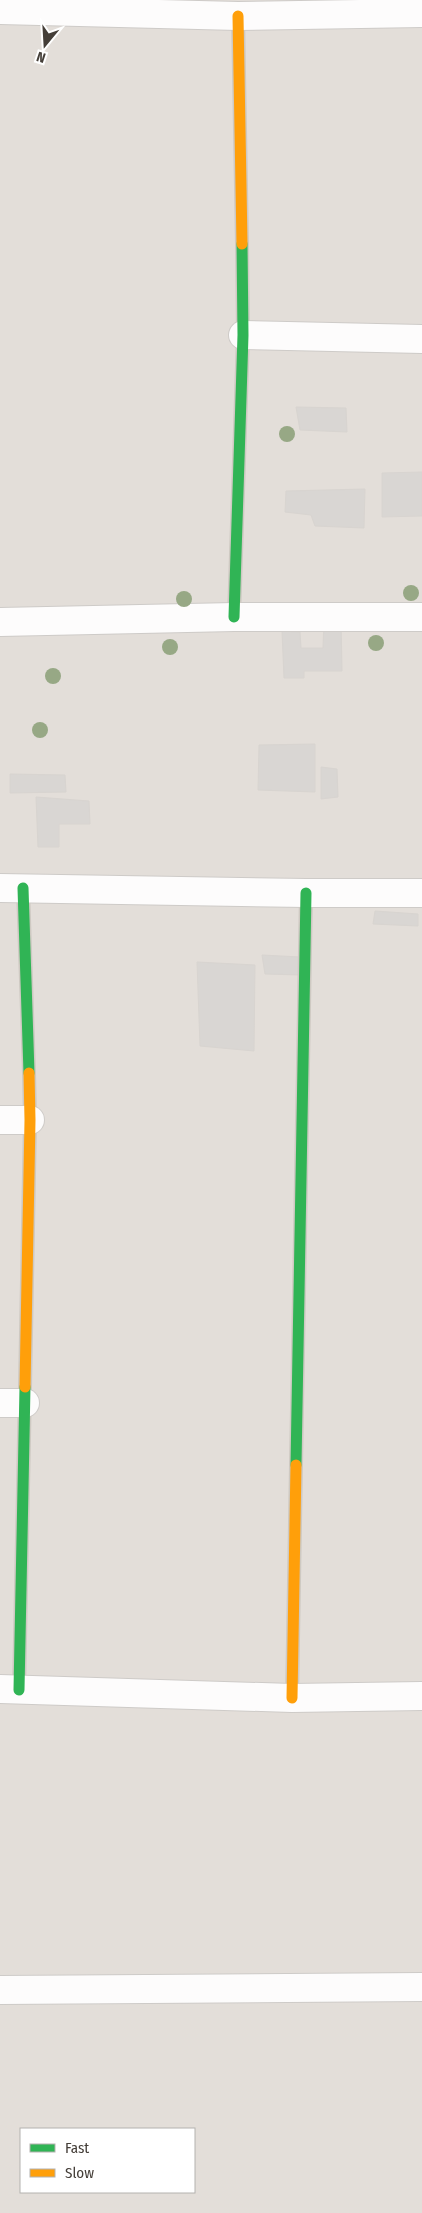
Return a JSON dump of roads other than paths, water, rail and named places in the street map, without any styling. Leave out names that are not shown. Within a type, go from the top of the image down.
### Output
[{"type":"street","points":[[0,10],[170,7],[238,16],[422,13]]},
{"type":"street","points":[[234,618],[243,335],[238,16]]},
{"type":"street","points":[[243,335],[422,339]]},
{"type":"street","points":[[0,622],[234,618],[422,618]]},
{"type":"street","points":[[422,893],[12,888],[30,1120],[12,1403],[10,1690],[292,1698],[422,1696]]},
{"type":"street","points":[[292,1698],[306,893]]},
{"type":"street","points":[[0,1120],[30,1120]]},
{"type":"street","points":[[0,1990],[422,1987]]}]
